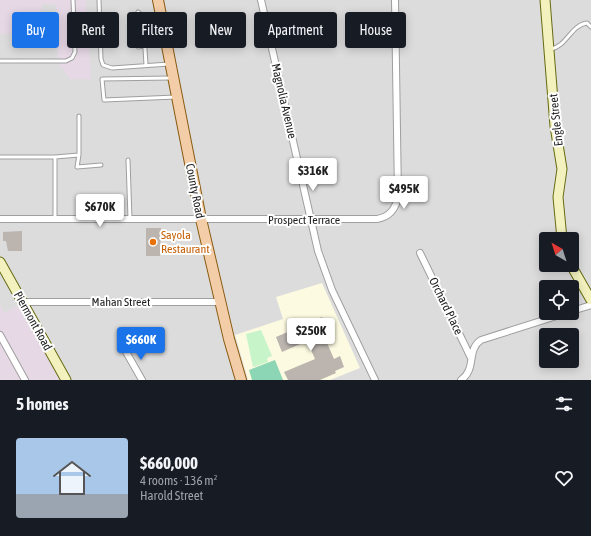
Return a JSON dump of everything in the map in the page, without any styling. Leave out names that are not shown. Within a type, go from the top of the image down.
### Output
[{"type":"main road","name":"County Road","points":[[158,0],[172,78],[201,219],[220,302],[241,380]]},
{"type":"street","name":"Magnolia Avenue","points":[[261,0],[318,251],[332,290],[375,380]]},
{"type":"street","name":"Prospect Terrace","points":[[0,219],[377,220],[388,215],[397,202],[395,0]]},
{"type":"street","name":"Engle Street","points":[[545,0],[555,126],[562,169],[558,197],[561,232]]},
{"type":"street","name":"Orchard Place","points":[[420,254],[472,359]]},
{"type":"street","name":"Piermont Road","points":[[0,262],[66,380]]},
{"type":"street","points":[[575,272],[591,300]]},
{"type":"street","name":"Mahan Street","points":[[22,302],[220,302]]},
{"type":"street","points":[[579,309],[591,305]]},
{"type":"street","points":[[461,380],[469,373],[474,346],[480,340],[544,320]]},
{"type":"street","points":[[0,335],[25,380]]},
{"type":"street","points":[[125,350],[142,380]]},
{"type":"lane","points":[[0,61],[66,61],[72,58],[75,52],[73,0]]},
{"type":"lane","points":[[99,0],[101,59],[103,65],[108,68],[170,64]]},
{"type":"lane","points":[[549,50],[561,46],[572,33],[584,23],[587,23],[591,27]]},
{"type":"lane","points":[[145,48],[146,65]]},
{"type":"lane","points":[[172,78],[102,80],[104,100],[176,97]]},
{"type":"lane","points":[[79,116],[79,155],[77,167],[101,165]]},
{"type":"lane","points":[[0,157],[55,157],[79,155]]},
{"type":"lane","points":[[55,157],[55,219]]},
{"type":"lane","points":[[128,160],[130,219]]},
{"type":"shaded area","points":[[0,0],[591,0],[591,380],[0,380]]},
{"type":"shaded area","points":[[0,0],[86,0],[87,12],[67,12],[67,48],[89,48],[91,79],[70,79],[58,63],[59,12],[56,12],[56,4],[43,4],[40,12],[12,12],[12,33],[0,34]]},
{"type":"shaded area","points":[[322,283],[360,368],[330,380],[248,380],[235,335],[283,319],[276,297]]},
{"type":"shaded area","points":[[23,303],[65,380],[0,380],[0,305],[4,313]]},
{"type":"green space","points":[[261,330],[272,356],[267,358],[268,362],[253,367],[246,334]]},
{"type":"green space","points":[[275,360],[283,380],[252,380],[249,370]]},
{"type":"building","name":"Sayola Restaurant","points":[[146,228],[161,228],[160,256],[146,256]]},
{"type":"building","points":[[22,231],[22,251],[8,251],[6,241],[3,241],[3,232]]},
{"type":"building","points":[[322,317],[326,327],[321,329],[334,359],[340,356],[344,367],[335,371],[336,373],[320,380],[288,380],[284,372],[315,359],[307,341],[282,352],[276,337]]},
{"type":"place","name":"Sayola Restaurant","points":[[153,242]]}]
